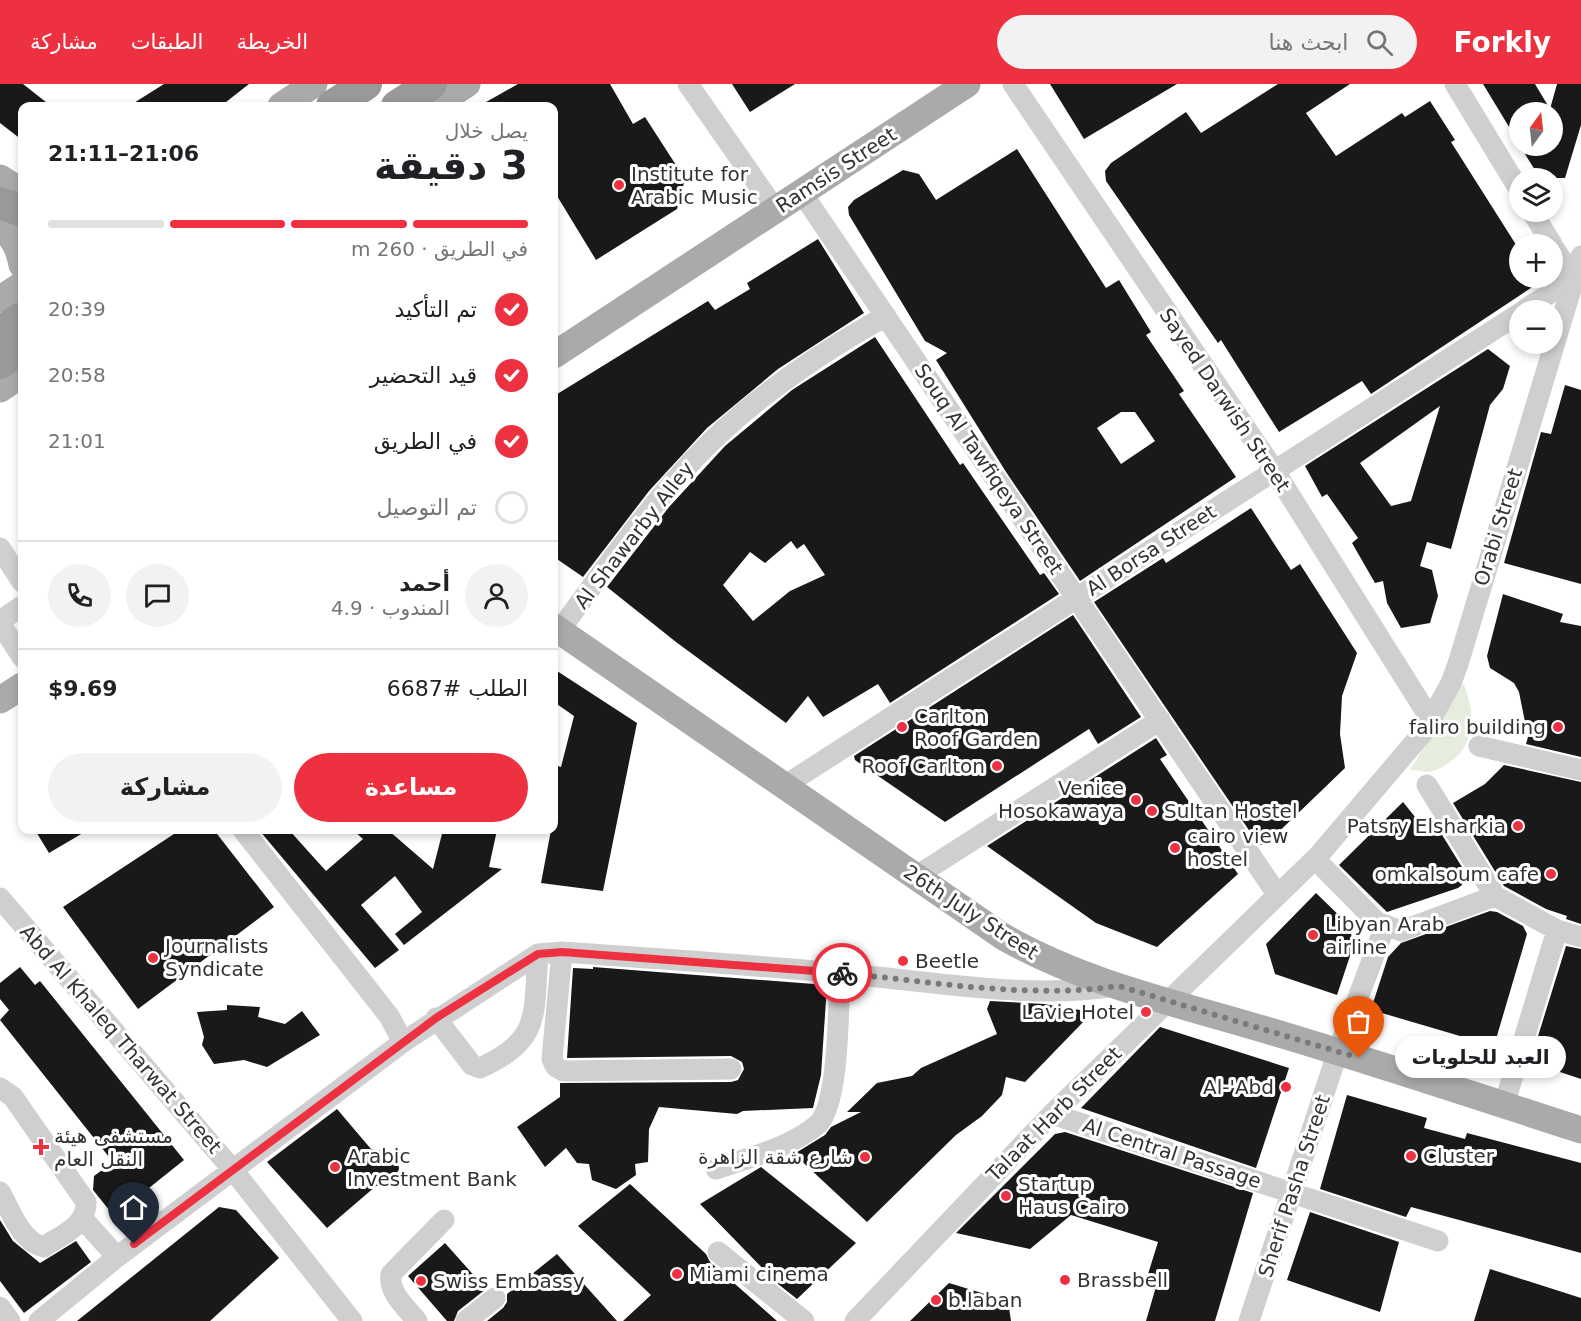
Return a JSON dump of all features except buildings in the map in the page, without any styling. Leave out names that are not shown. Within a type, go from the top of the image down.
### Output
[{"type":"highway","points":[[338,102],[366,84]]},
{"type":"highway","points":[[403,102],[431,84]]},
{"type":"highway","points":[[0,203],[18,210]]},
{"type":"highway","points":[[0,332],[18,321]]},
{"type":"highway","points":[[0,363],[18,352]]},
{"type":"main road","points":[[287,102],[314,84]]},
{"type":"main road","points":[[439,102],[467,84]]},
{"type":"main road","name":"Ramsis Street","points":[[558,352],[968,84]]},
{"type":"main road","points":[[0,178],[18,189]]},
{"type":"main road","points":[[0,226],[10,235],[18,248]]},
{"type":"main road","points":[[0,389],[18,377]]},
{"type":"main road","name":"26th July Street","points":[[558,630],[915,877],[1030,952],[1069,969],[1119,986],[1338,1051],[1581,1130]]},
{"type":"main road","points":[[0,700],[18,689]]},
{"type":"street","points":[[688,84],[775,209]]},
{"type":"street","name":"Sayed Darwish Street","points":[[1012,84],[1274,470],[1431,720]]},
{"type":"street","points":[[1455,84],[1509,173]]},
{"type":"street","name":"Souq Al Tawfiqeya Street","points":[[802,193],[1277,894]]},
{"type":"street","name":"Orabi Street","points":[[1382,782],[1412,748],[1431,720],[1451,683],[1577,279],[1581,256]]},
{"type":"street","points":[[1541,300],[1577,279],[1563,260]]},
{"type":"street","name":"Al Shawarby Alley","points":[[558,626],[654,504],[696,457],[741,414],[791,375],[886,316]]},
{"type":"street","name":"Al Borsa Street","points":[[784,786],[1509,320]]},
{"type":"street","points":[[0,548],[18,576]]},
{"type":"street","points":[[18,609],[0,622],[18,651]]},
{"type":"street","points":[[915,877],[1160,720]]},
{"type":"street","points":[[1479,746],[1581,770]]},
{"type":"street","name":"Talaat Harb Street","points":[[855,1321],[1052,1113],[1315,859],[1382,782]]},
{"type":"street","points":[[1427,785],[1495,896],[1557,930],[1581,936]]},
{"type":"street","points":[[246,834],[389,1016],[403,1042]]},
{"type":"street","points":[[1315,859],[1377,922],[1401,931],[1495,896]]},
{"type":"street","name":"Abd Al Khaleq Tharwat Street","points":[[0,898],[233,1170],[352,1321]]},
{"type":"street","name":"Sherif Pasha Street","points":[[1250,1321],[1338,1051],[1385,926]]},
{"type":"street","points":[[1504,1105],[1557,930]]},
{"type":"street","points":[[39,1321],[117,1257],[403,1042],[436,1018],[538,954],[562,952],[840,973],[1039,992],[1079,992],[1119,986]]},
{"type":"street","points":[[562,952],[552,1059],[556,1068],[563,1071],[731,1069]]},
{"type":"street","points":[[436,1018],[472,1065],[480,1068],[492,1063],[525,1039],[530,1031],[533,1020],[538,954]]},
{"type":"street","points":[[716,1169],[786,1144],[818,1124],[830,1103],[834,1082],[840,973]]},
{"type":"street","points":[[0,1088],[13,1096],[86,1203],[83,1219],[44,1247],[26,1237],[0,1192]]},
{"type":"street","name":"Al Central Passage","points":[[1052,1113],[1438,1240]]},
{"type":"street","points":[[83,1219],[117,1257]]},
{"type":"street","points":[[417,1321],[392,1291],[391,1274],[444,1220]]},
{"type":"street","points":[[718,1252],[804,1321]]},
{"type":"street","points":[[466,1321],[495,1298]]},
{"type":"street","points":[[0,1307],[10,1321]]},
{"type":"shaded area","points":[[1463,683],[1471,709],[1471,722],[1465,746],[1447,764],[1433,771],[1410,770]]},
{"type":"way so far","points":[[842,973],[1027,991],[1079,992],[1119,986],[1359,1058]]},
{"type":"place","name":"Institute for Arabic Music","points":[[619,185]]},
{"type":"place","name":"Carlton Roof Garden","points":[[902,727]]},
{"type":"place","name":"faliro building","points":[[1558,727]]},
{"type":"place","name":"Roof Carlton","points":[[997,766]]},
{"type":"place","name":"Venice Hosokawaya","points":[[1136,800]]},
{"type":"place","name":"Sultan Hostel","points":[[1152,811]]},
{"type":"place","name":"Patsry Elsharkia","points":[[1518,826]]},
{"type":"place","name":"cairo view hostel","points":[[1175,848]]},
{"type":"place","name":"omkalsoum cafe","points":[[1551,874]]},
{"type":"place","name":"Libyan Arab airline","points":[[1313,935]]},
{"type":"place","name":"Journalists Syndicate","points":[[153,958]]},
{"type":"place","name":"Beetle","points":[[903,961]]},
{"type":"place","name":"Lavie Hotel","points":[[1146,1012]]},
{"type":"place","name":"العبد للحلويات","points":[[1359,1058]]},
{"type":"place","name":"Al-'Abd","points":[[1286,1087]]},
{"type":"place","name":"مستشفى هيئة النقل العام","points":[[41,1147]]},
{"type":"place","name":"Cluster","points":[[1411,1156]]},
{"type":"place","name":"شارع شقة الزاهرة","points":[[865,1157]]},
{"type":"place","name":"Arabic Investment Bank","points":[[335,1167]]},
{"type":"place","name":"Startup Haus Cairo","points":[[1006,1196]]},
{"type":"place","name":"Miami cinema","points":[[677,1274]]},
{"type":"place","name":"Brassbell","points":[[1065,1280]]},
{"type":"place","name":"Swiss Embassy","points":[[421,1281]]},
{"type":"place","name":"b.laban","points":[[936,1300]]},
{"type":"route","points":[[134,1244],[436,1018],[538,954],[562,952],[842,973]]}]
